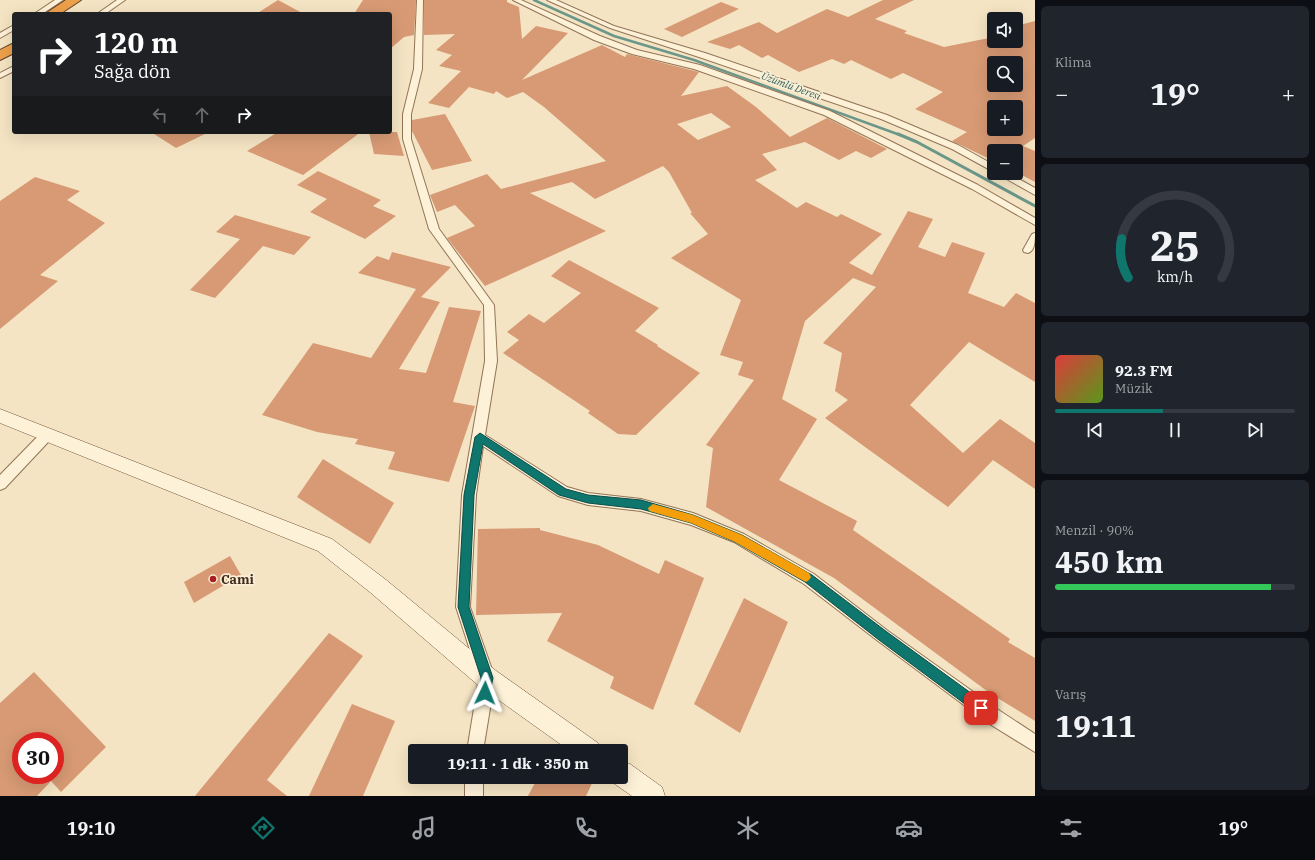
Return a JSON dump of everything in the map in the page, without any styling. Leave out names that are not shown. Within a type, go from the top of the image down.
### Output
[{"type":"highway","points":[[56,12],[80,2]]},
{"type":"highway","points":[[70,12],[80,2]]},
{"type":"highway","points":[[0,44],[12,37]]},
{"type":"highway","points":[[0,56],[12,48]]},
{"type":"street","points":[[40,12],[60,0]]},
{"type":"street","points":[[103,12],[122,0]]},
{"type":"street","points":[[420,0],[418,69],[407,114],[407,139],[434,229],[489,305],[491,361],[480,437],[469,495],[463,607],[487,678],[476,744]]},
{"type":"street","points":[[516,0],[597,38],[635,52],[697,68],[827,114],[892,144],[974,187],[1035,222]]},
{"type":"street","points":[[550,0],[612,27],[702,55],[884,117],[955,147],[987,165]]},
{"type":"street","points":[[0,36],[12,28]]},
{"type":"street","points":[[0,76],[12,69]]},
{"type":"street","points":[[1014,180],[1035,192]]},
{"type":"street","points":[[1028,250],[1035,236]]},
{"type":"street","points":[[0,416],[325,545],[378,586],[487,678],[580,744]]},
{"type":"street","points":[[0,484],[48,435]]},
{"type":"street","points":[[480,437],[563,492],[588,499],[641,505],[693,519],[739,538],[809,578],[883,636],[994,717],[1035,744]]},
{"type":"street","points":[[628,778],[653,796]]},
{"type":"street","points":[[474,784],[474,796]]},
{"type":"building","points":[[278,0],[300,12],[259,12]]},
{"type":"building","points":[[363,0],[416,0],[414,35],[404,37],[392,47],[392,12],[355,12]]},
{"type":"building","points":[[424,0],[507,0],[507,2],[519,7],[522,39],[536,26],[568,33],[522,80],[602,45],[625,57],[627,54],[699,72],[681,96],[727,86],[756,107],[790,137],[827,118],[887,149],[871,158],[856,151],[839,160],[805,142],[762,154],[777,170],[755,180],[797,208],[806,202],[837,217],[841,214],[882,234],[849,263],[872,275],[908,211],[933,219],[918,247],[945,257],[952,242],[985,253],[968,293],[1004,307],[1016,293],[1035,303],[1035,382],[969,342],[910,405],[963,453],[1000,419],[1035,443],[1035,489],[993,460],[948,507],[825,418],[848,400],[835,391],[842,353],[823,343],[876,287],[853,278],[805,321],[782,399],[817,419],[779,480],[857,521],[853,530],[1010,639],[1008,642],[1035,658],[1035,721],[991,694],[834,578],[706,507],[713,448],[706,445],[754,380],[738,375],[743,362],[720,355],[741,300],[671,258],[708,234],[690,213],[692,213],[669,172],[663,166],[595,199],[572,182],[530,193],[606,231],[485,286],[447,238],[475,226],[455,205],[437,212],[430,195],[487,174],[501,189],[606,161],[544,107],[523,92],[507,98],[496,91],[494,94],[469,87],[449,108],[428,103],[461,71],[439,66],[452,55],[436,50],[455,34],[424,35]],"holes":[[[711,113],[731,127],[698,140],[677,124]]]},
{"type":"building","points":[[883,0],[914,0],[875,19],[907,31],[904,33],[944,47],[987,38],[987,48],[1023,48],[1023,24],[1035,21],[1035,138],[1023,146],[1023,144],[987,144],[987,158],[952,141],[967,132],[915,109],[943,92],[903,73],[891,79],[851,60],[844,64],[832,59],[799,72],[768,55],[762,58],[739,45],[730,49],[707,42],[759,22],[777,33],[827,9],[848,17]]},
{"type":"building","points":[[721,2],[739,9],[682,37],[664,29]]},
{"type":"building","points":[[445,114],[472,161],[432,170],[412,131],[412,120]]},
{"type":"building","points":[[392,132],[397,132],[404,156],[374,154],[369,134],[392,134]]},
{"type":"building","points":[[154,134],[205,134],[176,148]]},
{"type":"building","points":[[275,134],[358,134],[303,175],[247,151]]},
{"type":"building","points":[[1023,146],[1035,151],[1035,182],[1023,176]]},
{"type":"building","points":[[318,171],[381,200],[373,206],[396,216],[365,239],[310,212],[327,199],[297,185]]},
{"type":"building","points":[[35,177],[80,191],[67,200],[105,223],[40,275],[58,281],[0,329],[0,201]]},
{"type":"building","points":[[235,215],[311,237],[294,255],[263,246],[215,298],[190,290],[240,239],[216,232]]},
{"type":"building","points":[[392,252],[451,267],[421,297],[440,302],[399,369],[426,373],[449,307],[481,311],[453,402],[475,406],[449,482],[388,469],[395,452],[355,444],[358,439],[317,432],[262,415],[313,343],[371,358],[416,289],[358,273],[377,256],[389,260]]},
{"type":"building","points":[[569,260],[659,308],[635,331],[700,373],[636,435],[618,434],[588,413],[590,411],[503,353],[519,340],[507,332],[529,314],[544,323],[581,293],[551,276]]},
{"type":"building","points":[[323,459],[394,503],[370,544],[297,497]]},
{"type":"building","points":[[540,528],[540,530],[598,545],[659,574],[665,560],[704,578],[653,710],[610,688],[614,677],[547,641],[562,613],[476,615],[478,529]]},
{"type":"building","name":"Cami","points":[[230,556],[241,575],[194,603],[184,582]]},
{"type":"building","points":[[744,598],[788,622],[740,733],[694,704]]},
{"type":"building","points":[[329,633],[363,656],[267,780],[287,796],[195,796]]},
{"type":"building","points":[[34,672],[106,747],[61,792],[54,784],[64,784],[64,732],[12,732],[12,784],[48,784],[37,796],[0,796],[0,703]]},
{"type":"building","points":[[352,704],[395,721],[363,796],[309,796]]},
{"type":"building","points":[[534,784],[592,784],[586,796],[528,796]]},
{"type":"waterway","name":"Üzümlü Deresi","points":[[534,0],[614,36],[694,60],[900,135]]},
{"type":"waterway","name":"Üzümlü Deresi","points":[[898,134],[917,142],[1035,206]]},
{"type":"slow traffic","points":[[653,508],[693,519],[739,538],[806,577]]},
{"type":"place","name":"Cami","points":[[213,579]]},
{"type":"route","points":[[485,693],[487,678],[463,607],[469,495],[480,437],[563,492],[588,499],[641,505],[693,519],[739,538],[809,578],[883,636],[981,708]]}]
